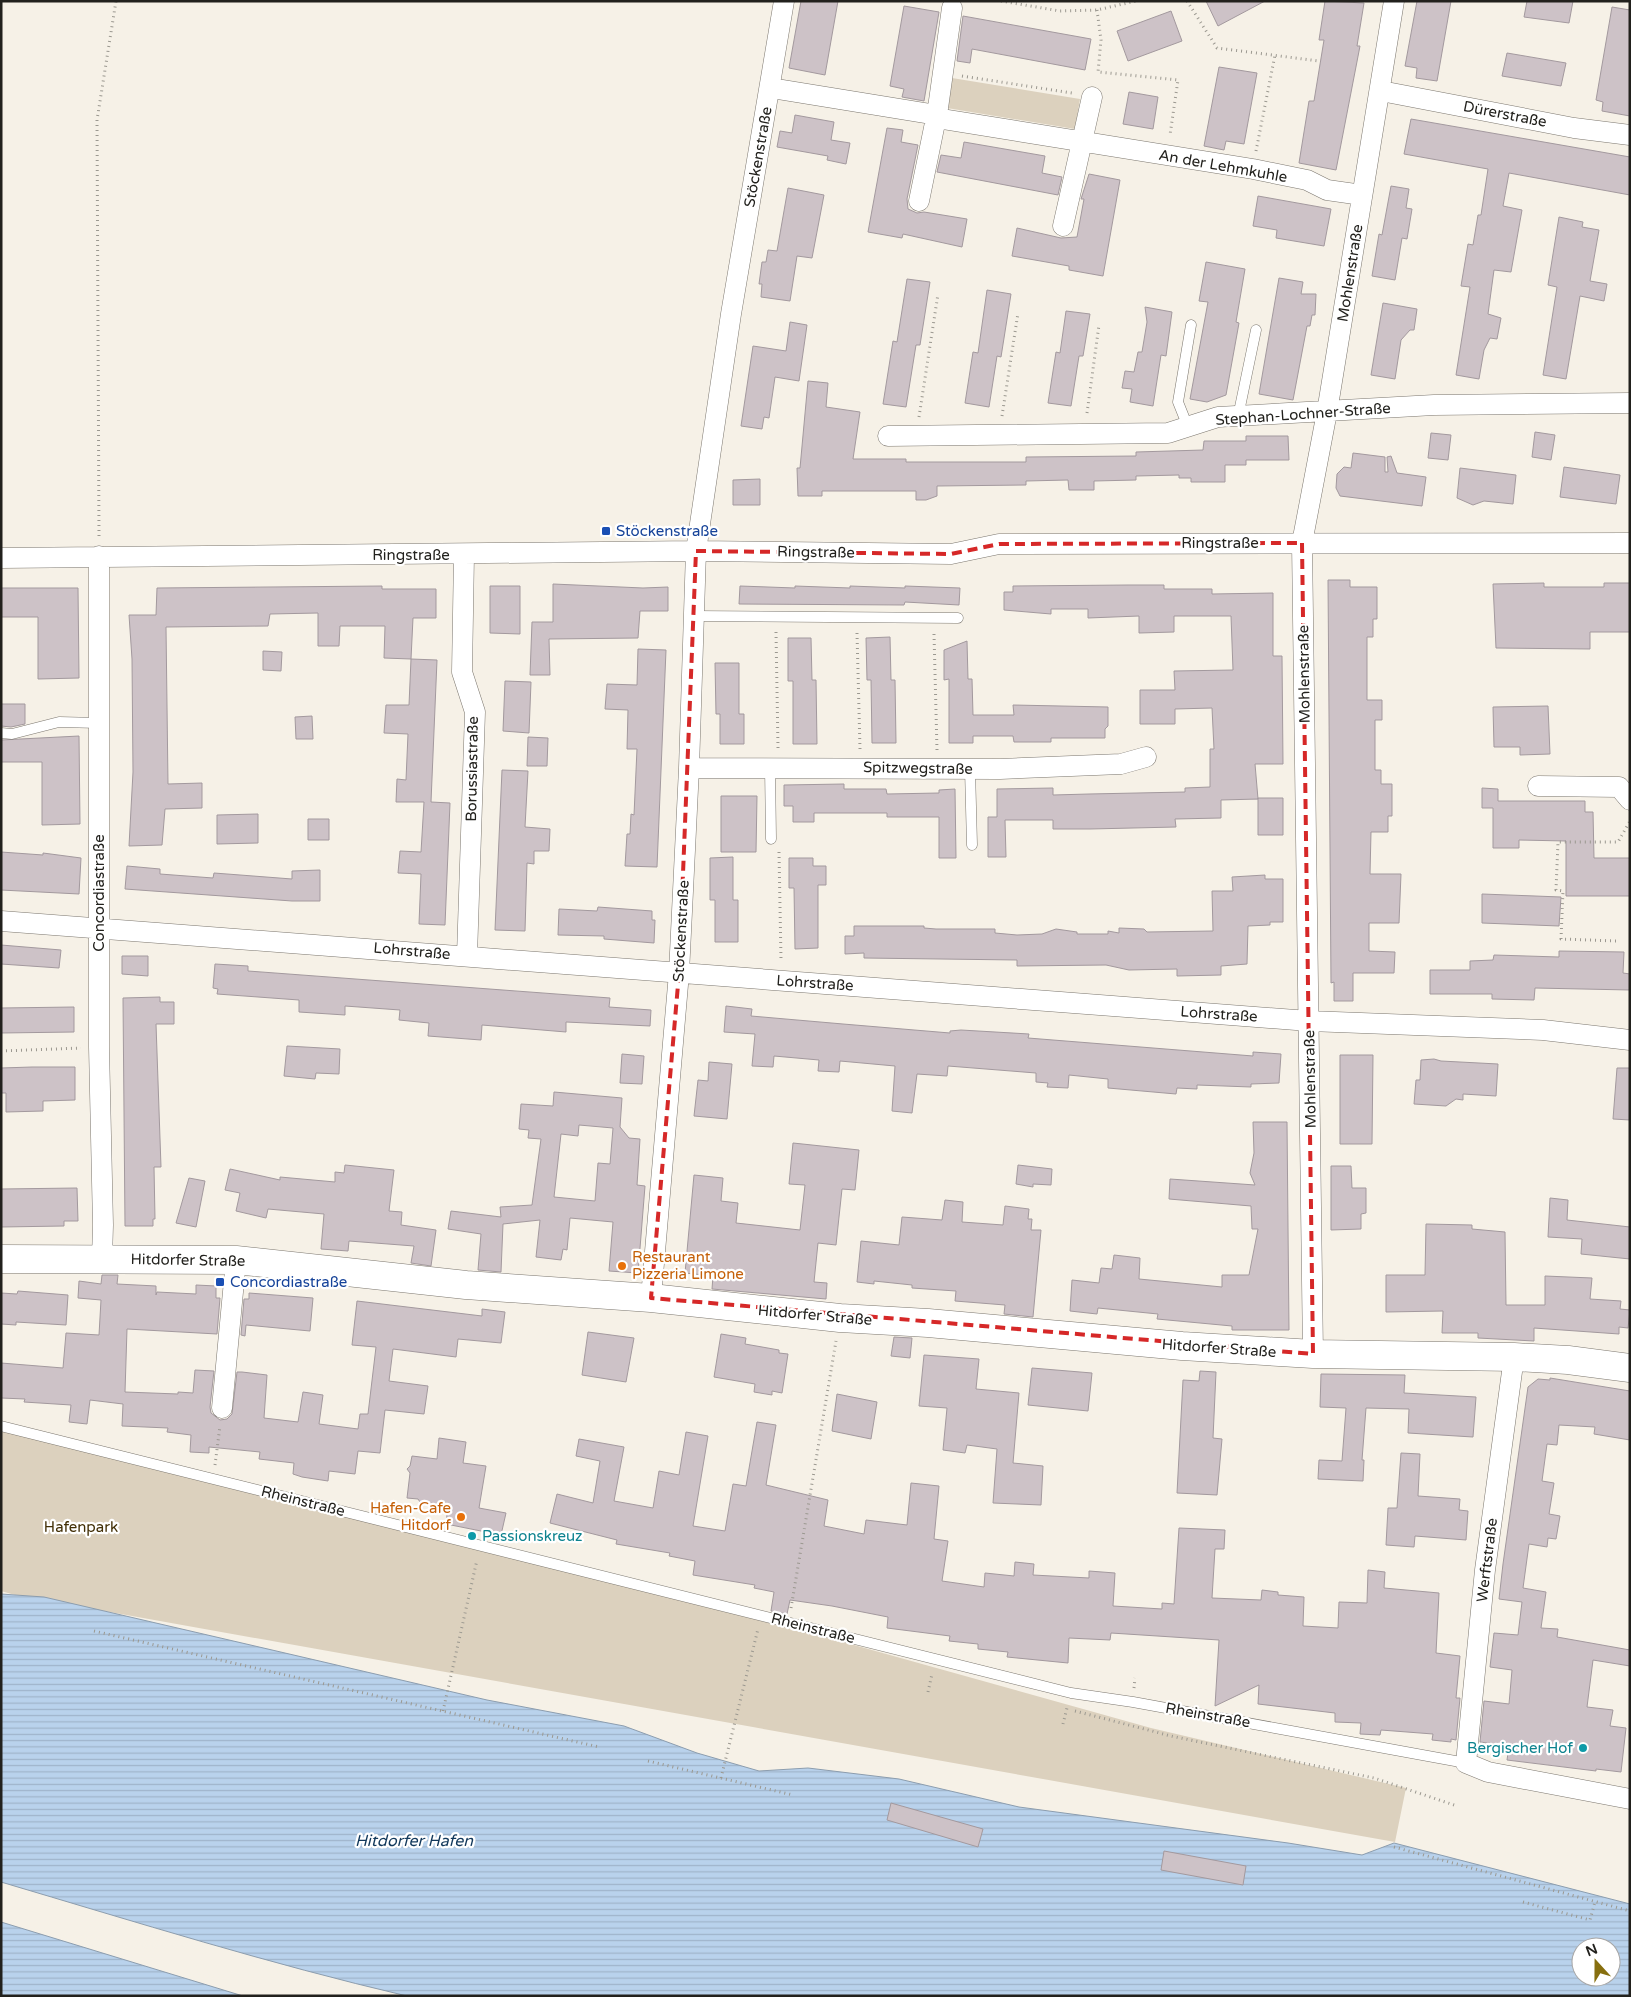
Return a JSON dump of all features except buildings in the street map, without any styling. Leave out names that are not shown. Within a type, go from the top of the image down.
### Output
[{"type":"street","name":"Stöckenstraße","points":[[652,1298],[679,973],[689,768],[696,551],[730,314],[784,1]]},
{"type":"street","name":"Mohlenstraße","points":[[1313,1354],[1302,543],[1327,412],[1381,91],[1394,1]]},
{"type":"street","points":[[920,201],[937,117],[952,8]]},
{"type":"street","name":"An der Lehmkuhle","points":[[770,88],[1253,170],[1306,180],[1327,190],[1362,195]]},
{"type":"street","name":"Dürerstraße","points":[[1381,91],[1574,128],[1630,135]]},
{"type":"street","points":[[1062,226],[1092,97]]},
{"type":"street","name":"Stephan-Lochner-Straße","points":[[888,436],[916,434],[1168,433],[1218,417],[1434,405],[1630,403]]},
{"type":"street","name":"Ringstraße","points":[[1,558],[464,555],[696,551],[951,554],[999,544],[1630,542]]},
{"type":"street","name":"Borussiastraße","points":[[464,555],[462,672],[475,712],[467,956]]},
{"type":"street","name":"Concordiastraße","points":[[99,556],[99,1047],[102,1259]]},
{"type":"street","name":"Spitzwegstraße","points":[[689,768],[970,769],[1121,764],[1146,757]]},
{"type":"street","points":[[1538,786],[1619,787],[1630,800]]},
{"type":"street","name":"Lohrstraße","points":[[1,921],[100,930],[274,940],[1309,1021],[1543,1030],[1630,1040]]},
{"type":"street","name":"Hitdorfer Straße","points":[[1,1259],[236,1260],[466,1285],[652,1298],[840,1318],[928,1323],[1190,1347],[1313,1354],[1514,1357],[1568,1360],[1630,1368]]},
{"type":"street","points":[[222,1408],[236,1260]]},
{"type":"street","name":"Werftstraße","points":[[1466,1763],[1485,1570],[1514,1357]]},
{"type":"street","name":"Rheinstraße","points":[[1466,1763],[1488,1772],[1630,1799]]},
{"type":"lane","points":[[1188,427],[1178,402],[1191,325]]},
{"type":"lane","points":[[1242,416],[1240,407],[1256,330]]},
{"type":"lane","points":[[694,616],[958,618]]},
{"type":"lane","points":[[1,733],[12,734],[59,722],[99,723]]},
{"type":"lane","points":[[771,839],[774,767]]},
{"type":"lane","points":[[970,769],[972,845]]},
{"type":"lane","name":"Rheinstraße","points":[[1,1426],[1071,1693],[1133,1702],[1445,1757],[1466,1763]]},
{"type":"path","points":[[99,556],[98,120],[116,1]]},
{"type":"path","points":[[1001,1],[1060,11],[1097,10],[1136,1]]},
{"type":"path","points":[[1188,1],[1216,48],[1319,61]]},
{"type":"path","points":[[944,74],[1092,97],[1098,72],[1102,40],[1097,10]]},
{"type":"path","points":[[1253,170],[1275,55]]},
{"type":"path","points":[[1098,72],[1178,80],[1167,156]]},
{"type":"path","points":[[916,434],[938,294]]},
{"type":"path","points":[[999,434],[1018,313]]},
{"type":"path","points":[[1085,433],[1099,325]]},
{"type":"path","points":[[774,767],[776,616]]},
{"type":"path","points":[[857,617],[860,768]]},
{"type":"path","points":[[934,618],[937,768]]},
{"type":"path","points":[[1616,941],[1561,939],[1563,891],[1556,890],[1558,842],[1618,842],[1630,821]]},
{"type":"path","points":[[771,839],[779,849],[781,981]]},
{"type":"path","points":[[1,1051],[99,1047]]},
{"type":"path","points":[[792,1603],[840,1318]]},
{"type":"path","points":[[213,1480],[222,1408]]},
{"type":"path","points":[[443,1711],[474,1572]]},
{"type":"path","points":[[94,1631],[599,1746]]},
{"type":"path","points":[[721,1778],[753,1650]]},
{"type":"path","points":[[1171,1736],[1374,1778],[1458,1806]]},
{"type":"path","points":[[648,1761],[793,1795]]},
{"type":"path","points":[[1394,1847],[1630,1911]]},
{"type":"path","points":[[1523,1902],[1590,1920],[1595,1902]]},
{"type":"highlighted area","points":[[1302,543],[1313,1354],[651,1298],[679,973],[696,551],[951,554],[999,544]]},
{"type":"green space","points":[[952,78],[1080,99],[1075,129],[947,108]]},
{"type":"green space","name":"Hafenpark","points":[[1,1427],[793,1628],[1151,1728],[1406,1788],[1395,1842],[1,1591]]},
{"type":"water","name":"Hitdorfer Hafen","points":[[1,1594],[44,1597],[487,1700],[624,1726],[697,1753],[759,1771],[808,1768],[899,1779],[1019,1807],[1288,1843],[1362,1855],[1394,1843],[1630,1904],[1630,1996],[407,1996],[356,1984],[1,1882]]},
{"type":"water","points":[[1,1922],[243,1996],[1,1996]]},
{"type":"place","name":"Stöckenstraße","points":[[606,531]]},
{"type":"place","name":"Restaurant Pizzeria Limone","points":[[622,1266]]},
{"type":"place","name":"Concordiastraße","points":[[220,1282]]},
{"type":"place","name":"Hafen-Cafe Hitdorf","points":[[461,1517]]},
{"type":"place","name":"Passionskreuz","points":[[472,1536]]},
{"type":"place","name":"Bergischer Hof","points":[[1583,1748]]}]
